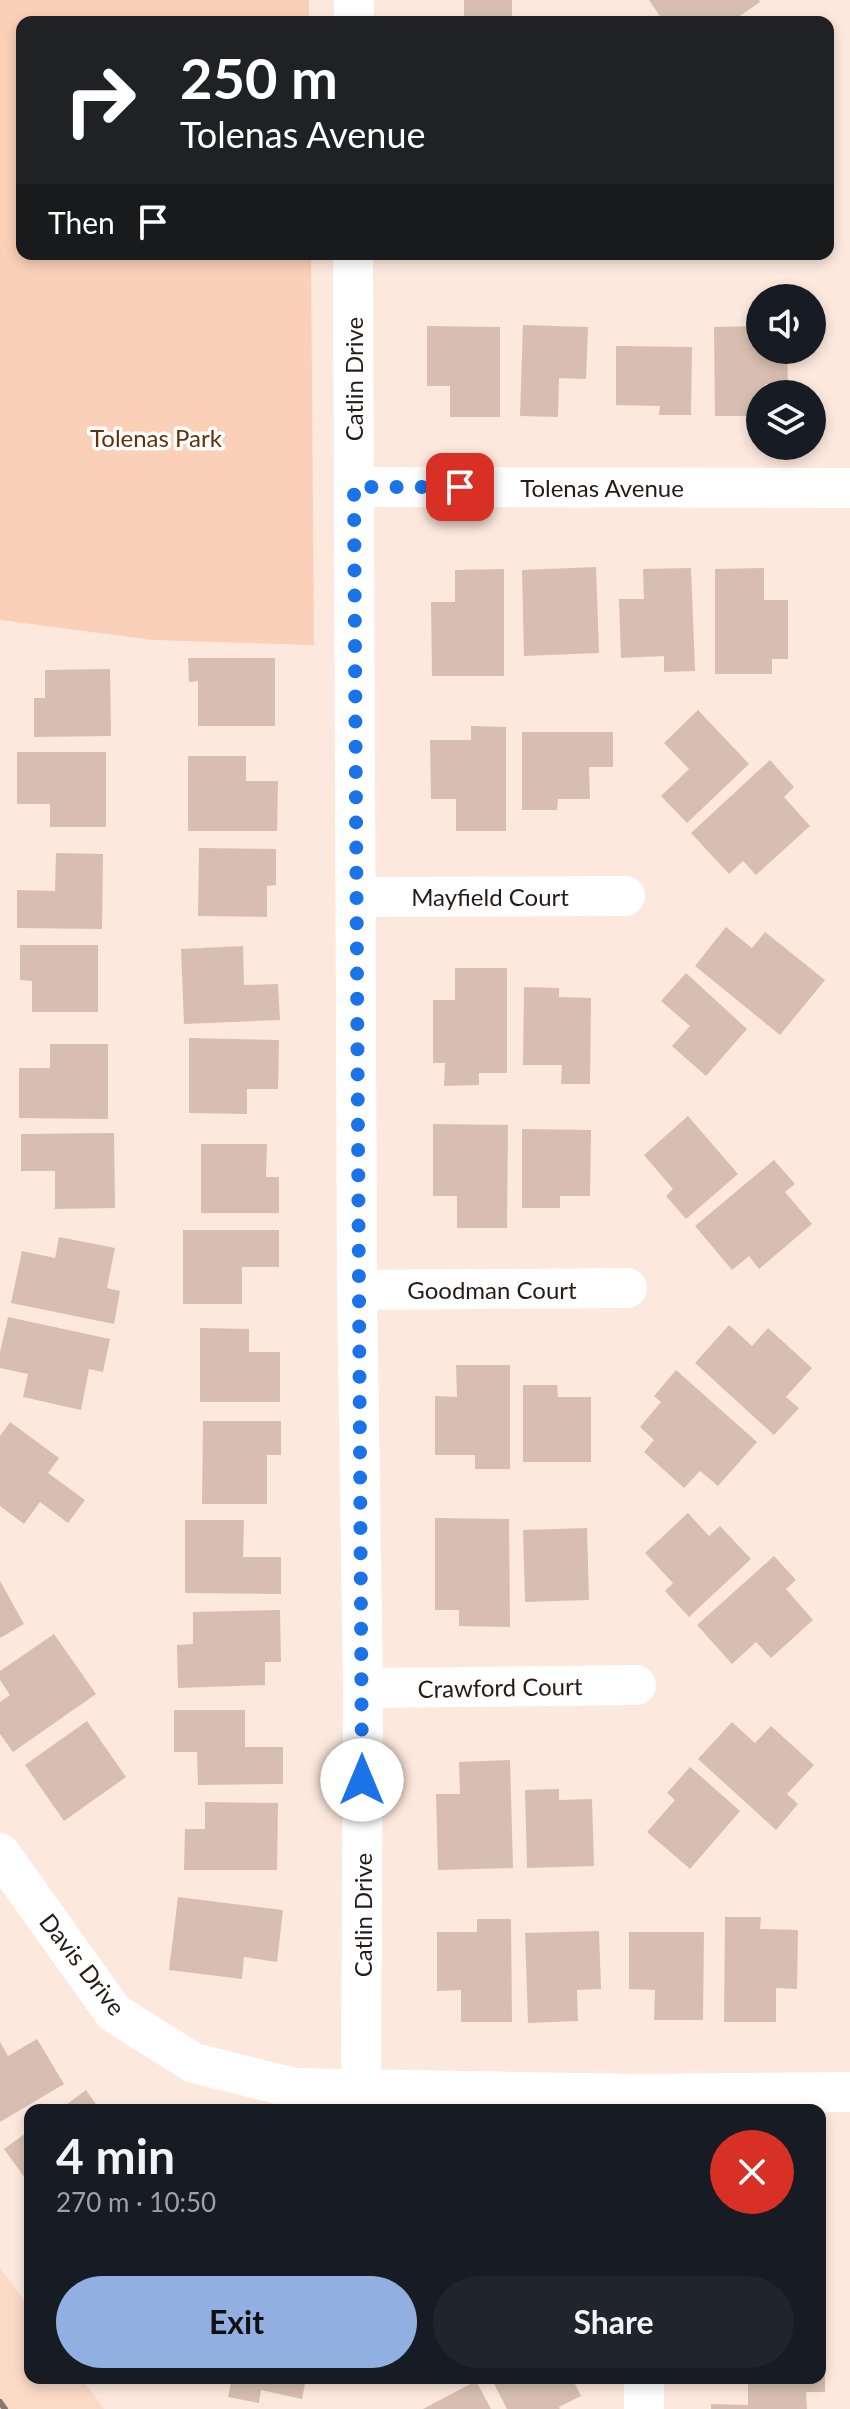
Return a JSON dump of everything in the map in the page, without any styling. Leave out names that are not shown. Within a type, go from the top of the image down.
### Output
[{"type":"street","name":"Catlin Drive","points":[[353,260],[357,1290],[363,1688],[361,2089]]},
{"type":"street","name":"Tolenas Avenue","points":[[354,487],[850,488]]},
{"type":"street","name":"Mayfield Court","points":[[356,897],[625,896]]},
{"type":"street","name":"Goodman Court","points":[[357,1290],[627,1288]]},
{"type":"street","name":"Crawford Court","points":[[363,1688],[636,1685]]},
{"type":"street","name":"Davis Drive","points":[[0,1853],[114,2013],[194,2063],[292,2099],[361,2089],[638,2102],[850,2092]]},
{"type":"street","points":[[644,2384],[644,2409]]},
{"type":"shaded area","points":[[0,2268],[24,2300],[24,2384],[85,2384],[104,2409],[0,2409]]},
{"type":"green space","name":"Tolenas Park","points":[[0,0],[309,0],[309,16],[16,16],[16,260],[311,260],[314,645],[153,640],[0,620]]},
{"type":"building","points":[[464,0],[512,0],[512,16],[464,16]]},
{"type":"building","points":[[649,0],[760,2],[740,16],[660,16]]},
{"type":"building","points":[[523,325],[588,327],[586,379],[559,378],[558,417],[520,416]]},
{"type":"building","points":[[427,326],[500,327],[500,417],[450,417],[450,386],[427,386]]},
{"type":"building","points":[[746,326],[746,364],[787,364],[788,380],[746,380],[746,416],[715,416],[714,327]]},
{"type":"building","points":[[616,346],[692,347],[691,415],[659,415],[660,406],[616,405]]},
{"type":"building","points":[[596,567],[599,653],[524,656],[522,570]]},
{"type":"building","points":[[691,568],[695,671],[664,672],[664,656],[621,658],[619,599],[644,599],[643,569]]},
{"type":"building","points":[[764,568],[764,600],[788,600],[788,659],[772,659],[772,674],[715,674],[715,569]]},
{"type":"building","points":[[504,569],[504,676],[432,676],[431,602],[455,602],[455,570]]},
{"type":"building","points":[[188,658],[275,658],[275,726],[198,726],[198,681],[189,682]]},
{"type":"building","points":[[110,669],[111,736],[34,737],[34,698],[45,698],[45,670]]},
{"type":"building","points":[[698,710],[749,764],[687,823],[661,796],[689,769],[664,743]]},
{"type":"building","points":[[471,726],[506,727],[506,831],[456,831],[456,799],[431,799],[430,740],[471,740]]},
{"type":"building","points":[[522,732],[613,732],[613,767],[589,767],[590,799],[558,799],[557,810],[522,810]]},
{"type":"building","points":[[17,752],[106,752],[106,827],[50,827],[50,804],[17,804]]},
{"type":"building","points":[[188,756],[246,756],[246,781],[278,781],[277,831],[188,831]]},
{"type":"building","points":[[770,760],[794,787],[784,797],[810,826],[756,875],[743,861],[729,874],[691,833]]},
{"type":"building","points":[[199,848],[276,849],[276,885],[267,886],[267,917],[198,916]]},
{"type":"building","points":[[56,853],[103,854],[102,929],[17,928],[17,890],[55,891]]},
{"type":"building","points":[[726,927],[752,948],[765,932],[825,980],[780,1035],[695,966]]},
{"type":"building","points":[[20,945],[98,945],[98,1012],[32,1012],[32,981],[20,980]]},
{"type":"building","points":[[243,946],[244,985],[278,984],[280,1020],[184,1024],[181,949]]},
{"type":"building","points":[[455,968],[507,968],[507,1073],[479,1073],[479,1085],[444,1086],[445,1063],[433,1063],[433,1000],[455,1000]]},
{"type":"building","points":[[686,973],[747,1029],[706,1076],[672,1046],[690,1026],[661,1001]]},
{"type":"building","points":[[524,987],[559,988],[559,997],[591,998],[590,1084],[561,1084],[562,1065],[523,1065]]},
{"type":"building","points":[[189,1038],[279,1040],[278,1089],[247,1089],[247,1114],[189,1113]]},
{"type":"building","points":[[50,1044],[108,1044],[108,1119],[19,1118],[19,1068],[50,1068]]},
{"type":"building","points":[[688,1116],[738,1174],[686,1219],[666,1196],[673,1189],[644,1155]]},
{"type":"building","points":[[433,1124],[508,1125],[507,1228],[457,1228],[457,1196],[433,1196]]},
{"type":"building","points":[[522,1129],[591,1130],[590,1196],[560,1196],[560,1208],[522,1208]]},
{"type":"building","points":[[114,1133],[115,1208],[55,1209],[55,1171],[21,1171],[21,1134]]},
{"type":"building","points":[[201,1144],[267,1144],[266,1177],[279,1177],[279,1213],[201,1213]]},
{"type":"building","points":[[774,1160],[795,1184],[785,1192],[812,1224],[759,1269],[749,1256],[732,1270],[695,1226]]},
{"type":"building","points":[[183,1230],[279,1230],[279,1267],[242,1267],[242,1304],[183,1304]]},
{"type":"building","points":[[59,1237],[115,1248],[107,1288],[120,1291],[114,1324],[11,1303],[22,1251],[55,1258]]},
{"type":"building","points":[[8,1317],[110,1339],[103,1372],[89,1369],[81,1410],[23,1397],[28,1374],[0,1368],[0,1352]]},
{"type":"building","points":[[729,1325],[752,1346],[768,1328],[812,1368],[786,1397],[799,1408],[774,1435],[695,1363]]},
{"type":"building","points":[[200,1328],[249,1329],[249,1352],[280,1352],[280,1402],[200,1402]]},
{"type":"building","points":[[456,1365],[510,1365],[510,1469],[475,1469],[475,1455],[435,1455],[435,1396],[457,1397]]},
{"type":"building","points":[[676,1370],[757,1442],[718,1486],[700,1471],[684,1488],[644,1452],[654,1440],[640,1427],[661,1402],[654,1396]]},
{"type":"building","points":[[523,1385],[557,1385],[558,1397],[591,1397],[591,1462],[523,1462]]},
{"type":"building","points":[[203,1421],[281,1421],[281,1455],[267,1455],[267,1504],[202,1504]]},
{"type":"building","points":[[10,1422],[59,1458],[48,1473],[85,1500],[68,1523],[40,1502],[24,1524],[0,1506],[0,1436]]},
{"type":"building","points":[[688,1513],[709,1536],[720,1526],[751,1559],[689,1617],[665,1591],[673,1583],[645,1553]]},
{"type":"building","points":[[435,1518],[509,1519],[510,1627],[459,1626],[459,1610],[435,1610]]},
{"type":"building","points":[[185,1520],[244,1520],[243,1557],[281,1557],[281,1594],[185,1593]]},
{"type":"building","points":[[587,1528],[589,1600],[525,1602],[523,1530]]},
{"type":"building","points":[[774,1556],[796,1580],[786,1589],[813,1620],[771,1658],[756,1642],[732,1664],[697,1625]]},
{"type":"building","points":[[0,1581],[24,1624],[0,1638]]},
{"type":"building","points":[[280,1610],[281,1662],[265,1662],[265,1685],[178,1688],[177,1645],[193,1644],[193,1612]]},
{"type":"building","points":[[54,1634],[96,1694],[13,1752],[0,1734],[0,1702],[10,1695],[0,1680],[0,1671]]},
{"type":"building","points":[[174,1710],[245,1710],[245,1747],[283,1747],[283,1784],[198,1785],[197,1752],[174,1752]]},
{"type":"building","points":[[87,1721],[126,1777],[64,1821],[25,1765]]},
{"type":"building","points":[[732,1722],[755,1743],[771,1726],[814,1765],[787,1794],[798,1804],[776,1830],[698,1759]]},
{"type":"building","points":[[510,1760],[513,1868],[438,1870],[436,1794],[460,1794],[459,1762]]},
{"type":"building","points":[[690,1767],[740,1811],[690,1869],[647,1832],[675,1800],[667,1793]]},
{"type":"building","points":[[559,1789],[559,1800],[592,1799],[594,1866],[527,1868],[525,1790]]},
{"type":"building","points":[[205,1802],[278,1803],[277,1870],[184,1870],[185,1829],[205,1829]]},
{"type":"building","points":[[178,1897],[283,1910],[277,1962],[244,1957],[242,1979],[169,1970]]},
{"type":"building","points":[[725,1917],[761,1917],[760,1929],[798,1930],[797,1989],[776,1988],[776,2022],[724,2022]]},
{"type":"building","points":[[477,1919],[511,1919],[512,2022],[461,2022],[461,1990],[437,1991],[437,1932],[477,1932]]},
{"type":"building","points":[[599,1931],[601,1989],[577,1990],[578,2021],[528,2023],[525,1933]]},
{"type":"building","points":[[629,1932],[704,1932],[703,2020],[654,2020],[655,1990],[629,1989]]},
{"type":"building","points":[[37,2039],[64,2084],[30,2104],[24,2104],[24,2108],[0,2122],[0,2042],[8,2056]]},
{"type":"building","points":[[86,2090],[96,2104],[67,2104]]},
{"type":"building","points":[[24,2134],[24,2177],[4,2149]]},
{"type":"building","points":[[231,2384],[305,2384],[302,2399],[261,2390],[259,2403],[228,2397]]},
{"type":"building","points":[[470,2384],[478,2384],[491,2409],[423,2409]]},
{"type":"building","points":[[494,2384],[575,2384],[581,2396],[560,2409],[507,2409]]},
{"type":"building","points":[[748,2384],[825,2384],[825,2392],[806,2392],[807,2409],[711,2409],[711,2404],[748,2405]]},
{"type":"railway","points":[[0,2402],[5,2409]]},
{"type":"route","points":[[362,1780],[354,487],[460,487]]}]
